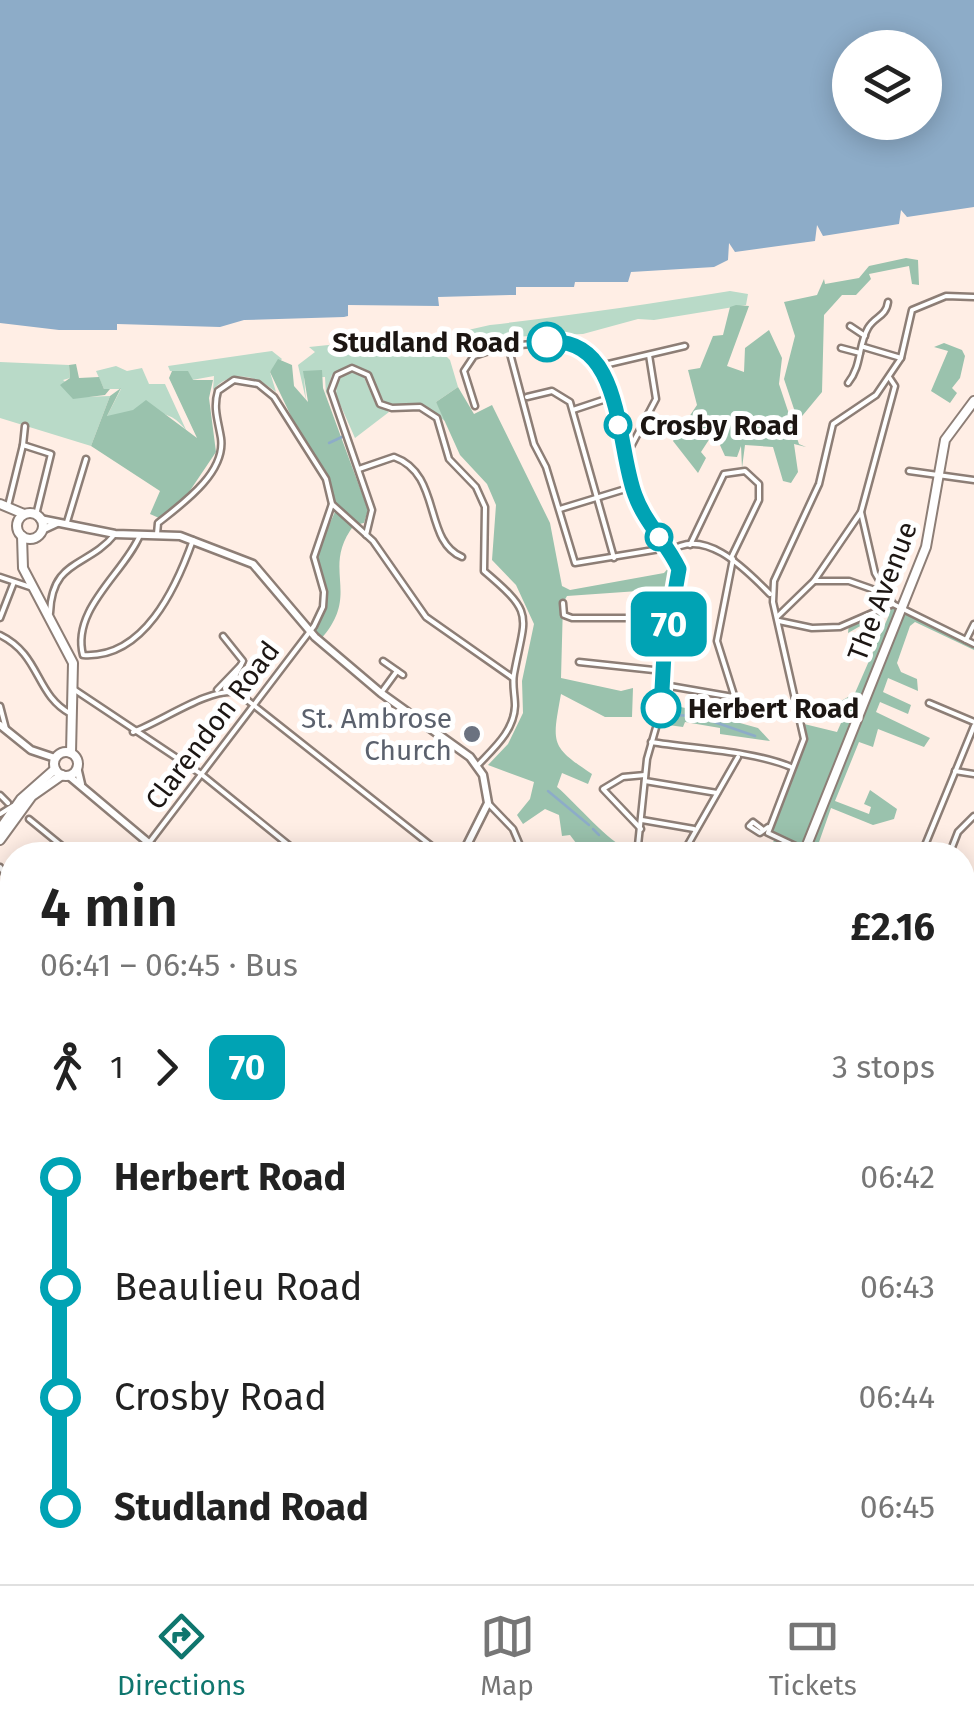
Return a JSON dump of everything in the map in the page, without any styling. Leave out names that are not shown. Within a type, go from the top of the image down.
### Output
[{"type":"main road","name":"The Avenue","points":[[808,842],[926,547],[946,440],[974,401]]},
{"type":"main road","points":[[2,505],[38,517],[42,530],[22,553]]},
{"type":"main road","points":[[0,829],[19,802],[78,767],[71,753],[74,663],[30,587],[22,536],[17,522],[2,505]]},
{"type":"main road","points":[[17,522],[24,514]]},
{"type":"main road","points":[[22,536],[34,538]]},
{"type":"main road","points":[[62,774],[55,758],[71,753]]},
{"type":"main road","points":[[0,840],[32,796],[62,774]]},
{"type":"street","points":[[783,842],[765,828],[804,739],[772,595],[779,563],[819,484],[834,424],[876,395],[901,358],[915,306],[946,296],[974,297]]},
{"type":"street","points":[[848,383],[870,324],[886,312],[888,302]]},
{"type":"street","points":[[850,326],[865,336]]},
{"type":"street","points":[[475,406],[464,383],[467,362],[480,353],[508,346],[568,342],[600,366],[612,398],[632,487],[679,576],[670,618],[664,685],[645,778],[639,842]]},
{"type":"street","points":[[508,346],[534,444],[576,563],[690,545],[732,558],[772,595]]},
{"type":"street","points":[[600,366],[686,346]]},
{"type":"street","points":[[841,348],[901,358]]},
{"type":"street","points":[[625,458],[656,399],[649,356]]},
{"type":"street","points":[[366,534],[372,510],[331,391],[336,374],[352,368],[368,375],[374,396],[386,407],[413,406],[432,412],[440,424],[449,459],[480,495],[487,522],[481,556],[484,572],[515,601],[525,630],[513,678],[512,724],[478,765]]},
{"type":"street","points":[[777,620],[814,581],[861,512],[895,386],[888,377]]},
{"type":"street","points":[[156,534],[158,524],[184,504],[216,464],[222,441],[214,403],[218,391],[234,380],[258,384],[274,397],[326,479],[332,504],[314,557],[324,607],[309,632]]},
{"type":"street","points":[[524,398],[555,391],[567,398],[614,558]]},
{"type":"street","points":[[572,410],[612,398]]},
{"type":"street","points":[[2,505],[23,445],[25,426]]},
{"type":"street","points":[[23,445],[51,454],[38,517],[115,534],[194,539],[263,572],[309,632],[381,693],[451,740],[478,765],[488,803],[512,828],[518,842]]},
{"type":"street","points":[[360,469],[394,457],[412,466],[428,492],[446,542],[462,557]]},
{"type":"street","points":[[62,523],[86,459]]},
{"type":"street","points":[[690,545],[724,474],[745,471],[759,484],[758,500],[732,558],[717,640],[739,711]]},
{"type":"street","points":[[909,471],[974,480]]},
{"type":"street","points":[[559,509],[632,487]]},
{"type":"street","points":[[332,504],[366,534],[426,617],[513,678]]},
{"type":"street","points":[[861,512],[875,573],[893,604],[974,644]]},
{"type":"street","points":[[42,530],[62,523]]},
{"type":"street","points":[[50,618],[50,593],[59,575],[115,534]]},
{"type":"street","points":[[140,535],[100,590],[80,652],[96,656],[143,630],[178,583],[194,539]]},
{"type":"street","points":[[0,578],[50,593]]},
{"type":"street","points":[[814,581],[848,581],[886,594]]},
{"type":"street","points":[[0,618],[14,582]]},
{"type":"street","points":[[563,603],[564,615],[572,618],[670,618]]},
{"type":"street","points":[[777,620],[812,628],[840,627],[893,604]]},
{"type":"street","points":[[966,640],[974,624]]},
{"type":"street","name":"Clarendon Road","points":[[150,842],[309,632]]},
{"type":"street","points":[[0,635],[18,644],[32,659],[52,701],[71,714]]},
{"type":"street","points":[[223,636],[243,661],[227,691]]},
{"type":"street","points":[[383,660],[403,675]]},
{"type":"street","points":[[580,662],[664,671]]},
{"type":"street","points":[[133,732],[162,722],[215,692],[241,665]]},
{"type":"street","points":[[381,693],[397,671]]},
{"type":"street","points":[[664,685],[733,696]]},
{"type":"street","points":[[74,690],[201,774],[285,842]]},
{"type":"street","points":[[215,692],[227,691],[253,705],[427,842]]},
{"type":"street","points":[[926,842],[974,724],[929,703]]},
{"type":"street","points":[[0,706],[3,727],[31,750],[55,758]]},
{"type":"street","points":[[651,742],[738,757],[758,755],[792,767]]},
{"type":"street","points":[[688,842],[738,757]]},
{"type":"street","points":[[78,767],[79,781],[88,794]]},
{"type":"street","points":[[955,771],[974,774]]},
{"type":"street","points":[[62,774],[148,842]]},
{"type":"street","points":[[641,830],[603,789],[623,777],[717,793]]},
{"type":"street","points":[[0,795],[8,803]]},
{"type":"street","points":[[0,814],[19,802]]},
{"type":"street","points":[[468,842],[488,803]]},
{"type":"street","points":[[954,842],[974,816]]},
{"type":"street","points":[[29,820],[57,842]]},
{"type":"street","points":[[642,820],[694,829]]},
{"type":"green space","points":[[906,258],[918,260],[919,285],[912,284],[909,266],[869,274],[871,279],[856,295],[842,295],[824,315],[822,392],[798,421],[784,379],[795,336],[784,302],[817,295],[824,279],[825,284],[859,278],[869,266]]},
{"type":"green space","points":[[730,291],[748,294],[746,305],[654,320],[638,319],[583,334],[461,339],[468,330],[490,325]]},
{"type":"green space","points":[[749,306],[727,366],[744,372],[745,348],[769,330],[782,358],[779,384],[799,444],[806,447],[794,444],[798,472],[791,483],[783,481],[773,447],[745,445],[742,468],[741,446],[737,457],[725,456],[714,432],[701,452],[706,458],[698,473],[673,441],[697,405],[688,370],[700,368],[713,336],[723,335],[730,307]]},
{"type":"green space","points":[[413,338],[413,345],[443,344],[439,349],[450,360],[458,387],[436,402],[448,423],[420,404],[385,404],[370,372],[354,365],[332,375],[326,395],[325,377],[304,378],[306,400],[298,365],[315,352],[309,347]]},
{"type":"green space","points":[[944,343],[962,350],[965,356],[960,378],[952,388],[957,393],[950,403],[931,391],[948,351],[934,347]]},
{"type":"green space","points":[[272,351],[282,359],[270,372],[276,392],[244,377],[228,379],[213,390],[214,376],[192,380],[188,372],[170,371],[168,366]]},
{"type":"green space","points":[[278,359],[292,365],[294,386],[308,402],[303,371],[322,370],[323,388],[368,510],[364,523],[354,525],[345,541],[340,555],[339,608],[321,639],[313,631],[327,606],[317,553],[337,507],[326,471],[300,435],[270,372]]},
{"type":"green space","points":[[0,362],[69,365],[70,378],[63,380],[83,397],[110,396],[91,446],[0,418]]},
{"type":"green space","points":[[76,364],[79,378],[99,377],[104,389],[110,389],[105,395],[73,399],[60,385],[70,378],[69,365]]},
{"type":"green space","points":[[116,366],[127,371],[142,368],[149,384],[165,384],[187,432],[179,422],[159,413],[107,416],[121,389],[104,389],[96,371]]},
{"type":"green space","points":[[172,371],[188,371],[193,380],[213,380],[209,398],[216,452],[185,498],[159,518],[150,514],[160,491],[91,446],[110,396],[121,388],[107,416],[133,410],[146,400],[197,438],[169,378]]},
{"type":"green space","points":[[348,372],[363,375],[375,403],[389,412],[355,438],[336,395],[337,381]]},
{"type":"green space","points":[[458,387],[474,414],[492,405],[550,523],[562,586],[570,590],[664,573],[671,565],[675,571],[667,589],[567,596],[563,603],[561,678],[621,691],[633,688],[632,717],[605,717],[561,694],[556,724],[561,750],[592,774],[588,784],[562,773],[557,787],[616,842],[575,842],[570,835],[562,836],[559,815],[545,809],[523,824],[517,815],[530,799],[534,782],[488,765],[508,744],[523,713],[522,681],[534,624],[516,585],[492,560],[496,505],[487,484],[460,455],[436,402]]},
{"type":"green space","points":[[893,604],[974,644],[974,650],[915,622],[910,626],[897,663],[901,672],[917,679],[918,691],[888,678],[883,692],[911,705],[908,714],[880,702],[876,712],[930,738],[924,747],[878,729],[873,747],[859,742],[835,801],[869,814],[871,807],[864,804],[870,790],[897,809],[894,819],[873,825],[831,808],[819,842],[773,842],[768,827],[804,739],[800,723],[837,732],[841,723],[834,705],[855,693],[889,615],[878,616],[848,633],[849,623]]},
{"type":"green space","points":[[666,704],[729,717],[735,714],[740,723],[758,728],[770,741],[720,734],[720,728],[685,722],[683,727],[661,724]]},
{"type":"water","points":[[0,0],[974,0],[974,207],[907,217],[901,210],[899,224],[823,236],[817,225],[815,241],[735,252],[729,243],[728,260],[714,267],[631,272],[628,282],[516,287],[516,295],[438,297],[439,306],[348,305],[348,316],[344,317],[244,320],[220,327],[117,324],[117,330],[59,330],[0,323]]},
{"type":"waterway","points":[[329,443],[344,436]]},
{"type":"waterway","points":[[671,715],[697,716],[755,736]]},
{"type":"waterway","points":[[548,791],[589,825]]},
{"type":"waterway","points":[[593,829],[599,835]]},
{"type":"bus line","name":"70","points":[[547,342],[575,345],[600,366],[612,398],[636,500],[679,569],[664,654],[661,708]]},
{"type":"place","name":"Studland Road","points":[[547,342]]},
{"type":"place","name":"Crosby Road","points":[[618,425]]},
{"type":"place","name":"Herbert Road","points":[[661,708]]},
{"type":"place","name":"St. Ambrose Church","points":[[472,734]]}]
